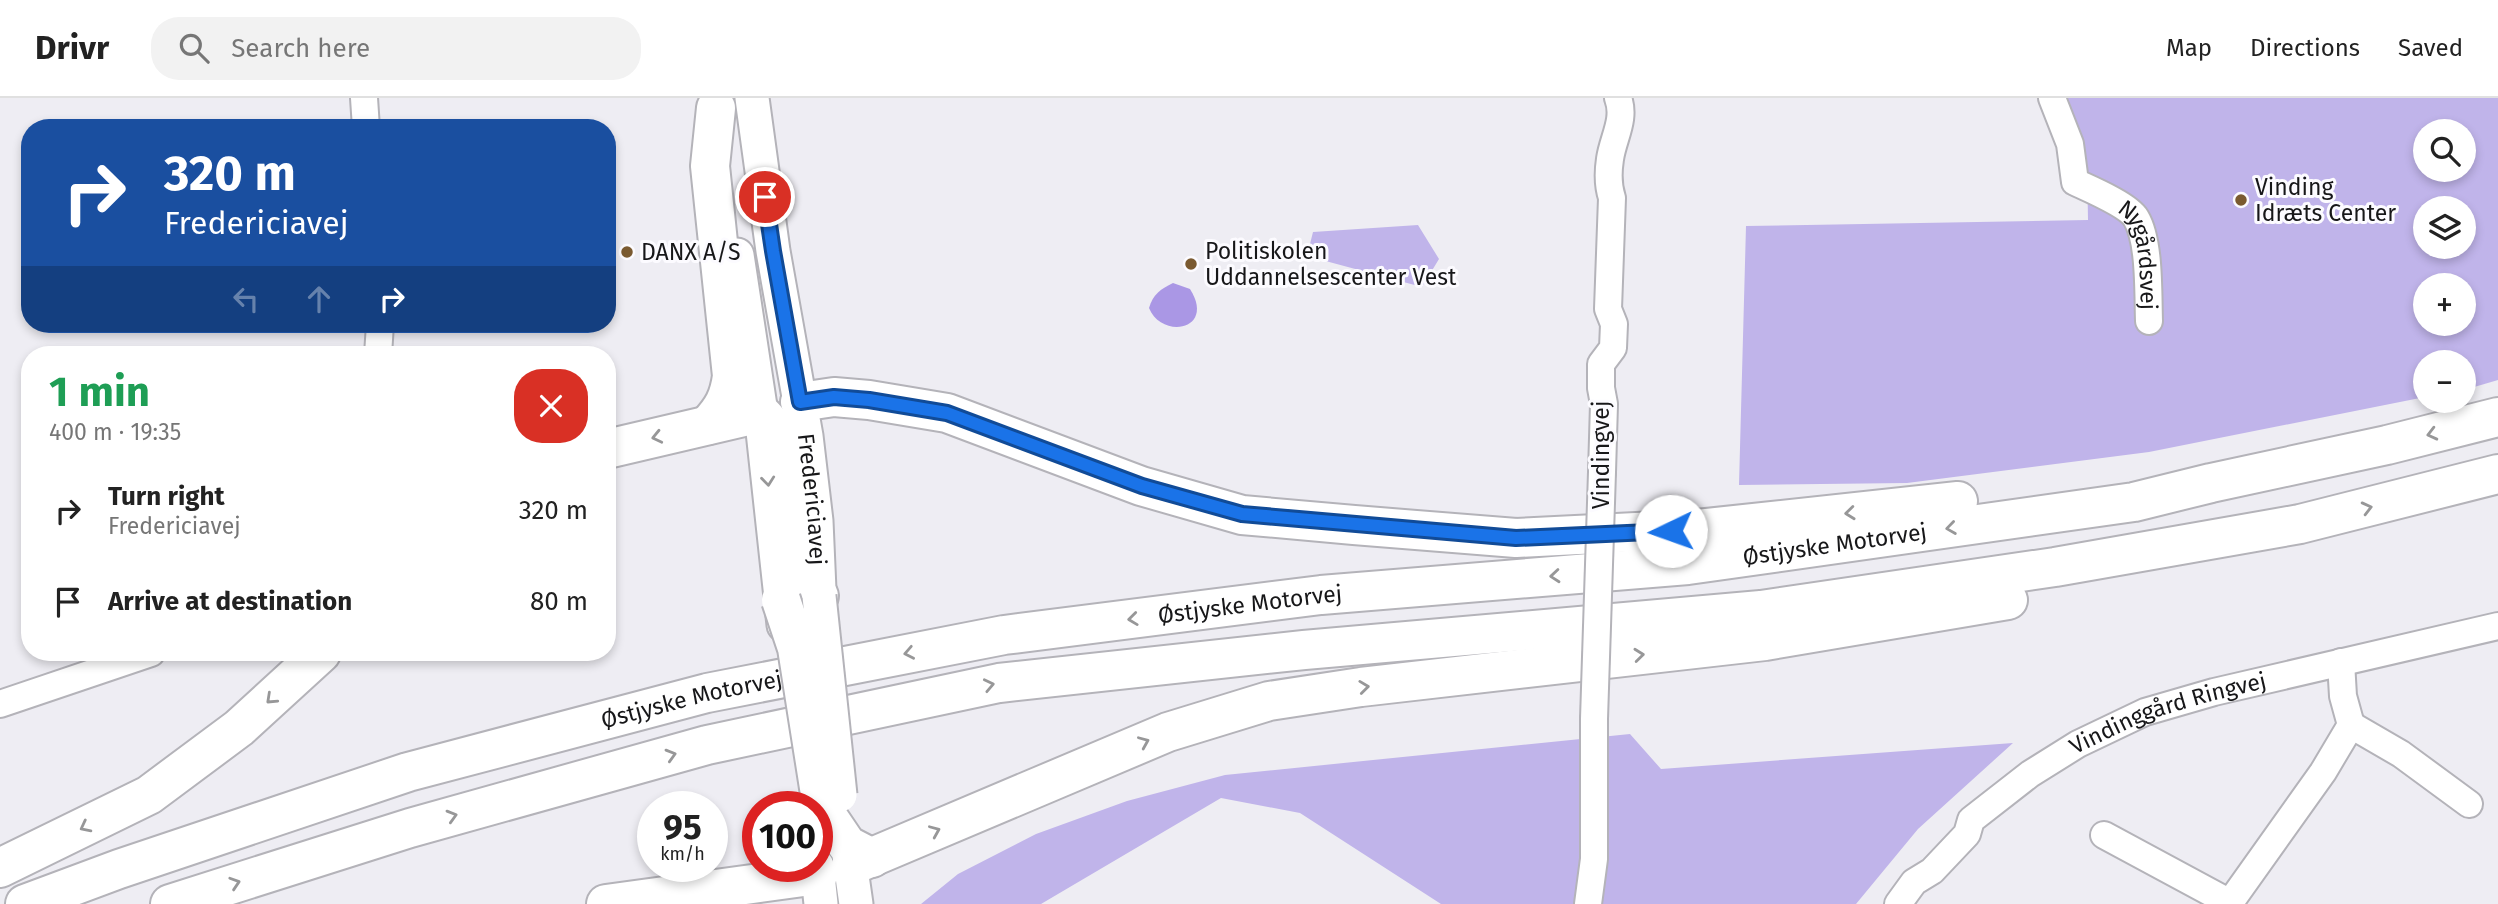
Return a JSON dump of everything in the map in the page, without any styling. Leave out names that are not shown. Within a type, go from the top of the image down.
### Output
[{"type":"highway","points":[[708,425],[722,410],[729,396],[732,376],[710,166],[737,103]]},
{"type":"highway","points":[[800,402],[834,397],[947,413],[1142,486],[1242,514],[1516,538],[1697,529],[2142,481],[2211,483]]},
{"type":"highway","points":[[616,447],[761,413],[773,425],[784,445],[795,504],[802,565],[819,596]]},
{"type":"highway","name":"Østjyske Motorvej","points":[[25,904],[119,869],[408,772],[707,692],[1004,635],[1321,595],[1688,565],[2134,502],[2387,446],[2498,417]]},
{"type":"highway","name":"Østjyske Motorvej","points":[[170,904],[410,828],[707,745],[999,683],[1304,650],[1760,610],[2054,567],[2300,524],[2498,474]]},
{"type":"highway","points":[[606,904],[838,869],[1168,732],[1269,701],[1362,687],[1765,641],[2043,594],[2275,546],[2300,524]]},
{"type":"highway","points":[[781,600],[797,648],[819,791]]},
{"type":"highway","points":[[0,868],[149,795],[239,728],[312,661]]},
{"type":"highway","points":[[833,848],[838,869]]},
{"type":"main road","name":"Fredericiavej","points":[[737,103],[773,251],[800,402],[816,521],[820,791]]},
{"type":"main road","name":"Fredericiavej","points":[[737,103],[761,413],[781,600]]},
{"type":"main road","points":[[761,413],[800,402]]},
{"type":"main road","points":[[838,869],[856,904]]},
{"type":"street","points":[[364,98],[365,119]]},
{"type":"street","name":"Vindingvej","points":[[1588,904],[1594,859],[1594,719],[1604,404],[1601,364],[1613,348],[1614,324],[1608,309],[1612,198],[1609,186],[1610,158],[1619,128],[1618,98]]},
{"type":"street","name":"Nygårdsvej","points":[[2052,98],[2070,144],[2075,182],[2102,194],[2136,217],[2146,247],[2149,321]]},
{"type":"street","name":"Vindinggård Ringvej","points":[[1898,904],[1914,882],[1932,871],[1967,834],[1971,820],[2030,774],[2078,744],[2145,712],[2214,692],[2498,626]]},
{"type":"street","points":[[0,704],[127,661]]},
{"type":"street","points":[[2341,662],[2343,696],[2351,725],[2401,754],[2469,804]]},
{"type":"street","points":[[2104,835],[2230,904],[2323,772],[2351,725]]},
{"type":"shaded area","points":[[2062,98],[2498,98],[2498,380],[2476,386],[2476,350],[2413,350],[2413,399],[2149,452],[1907,483],[1739,485],[1746,226],[2088,220],[2087,162]]},
{"type":"shaded area","points":[[1418,225],[1439,259],[1422,287],[1307,256],[1313,232]]},
{"type":"shaded area","points":[[1173,283],[1190,289],[1196,303],[1196,314],[1192,321],[1184,326],[1165,324],[1156,318],[1149,308],[1158,292]]},
{"type":"shaded area","points":[[1630,734],[1661,769],[2013,743],[1918,829],[1856,904],[1441,904],[1300,813],[1221,798],[1041,904],[921,904],[958,874],[1036,834],[1127,801],[1225,775]]},
{"type":"place","name":"Vinding Idræts Center","points":[[2241,200]]},
{"type":"place","name":"DANX A/S","points":[[627,252]]},
{"type":"place","name":"Politiskolen Uddannelsescenter Vest","points":[[1191,264]]},
{"type":"route","points":[[765,197],[800,402],[834,397],[906,404],[947,413],[1142,486],[1242,514],[1516,538],[1671,531]]}]
